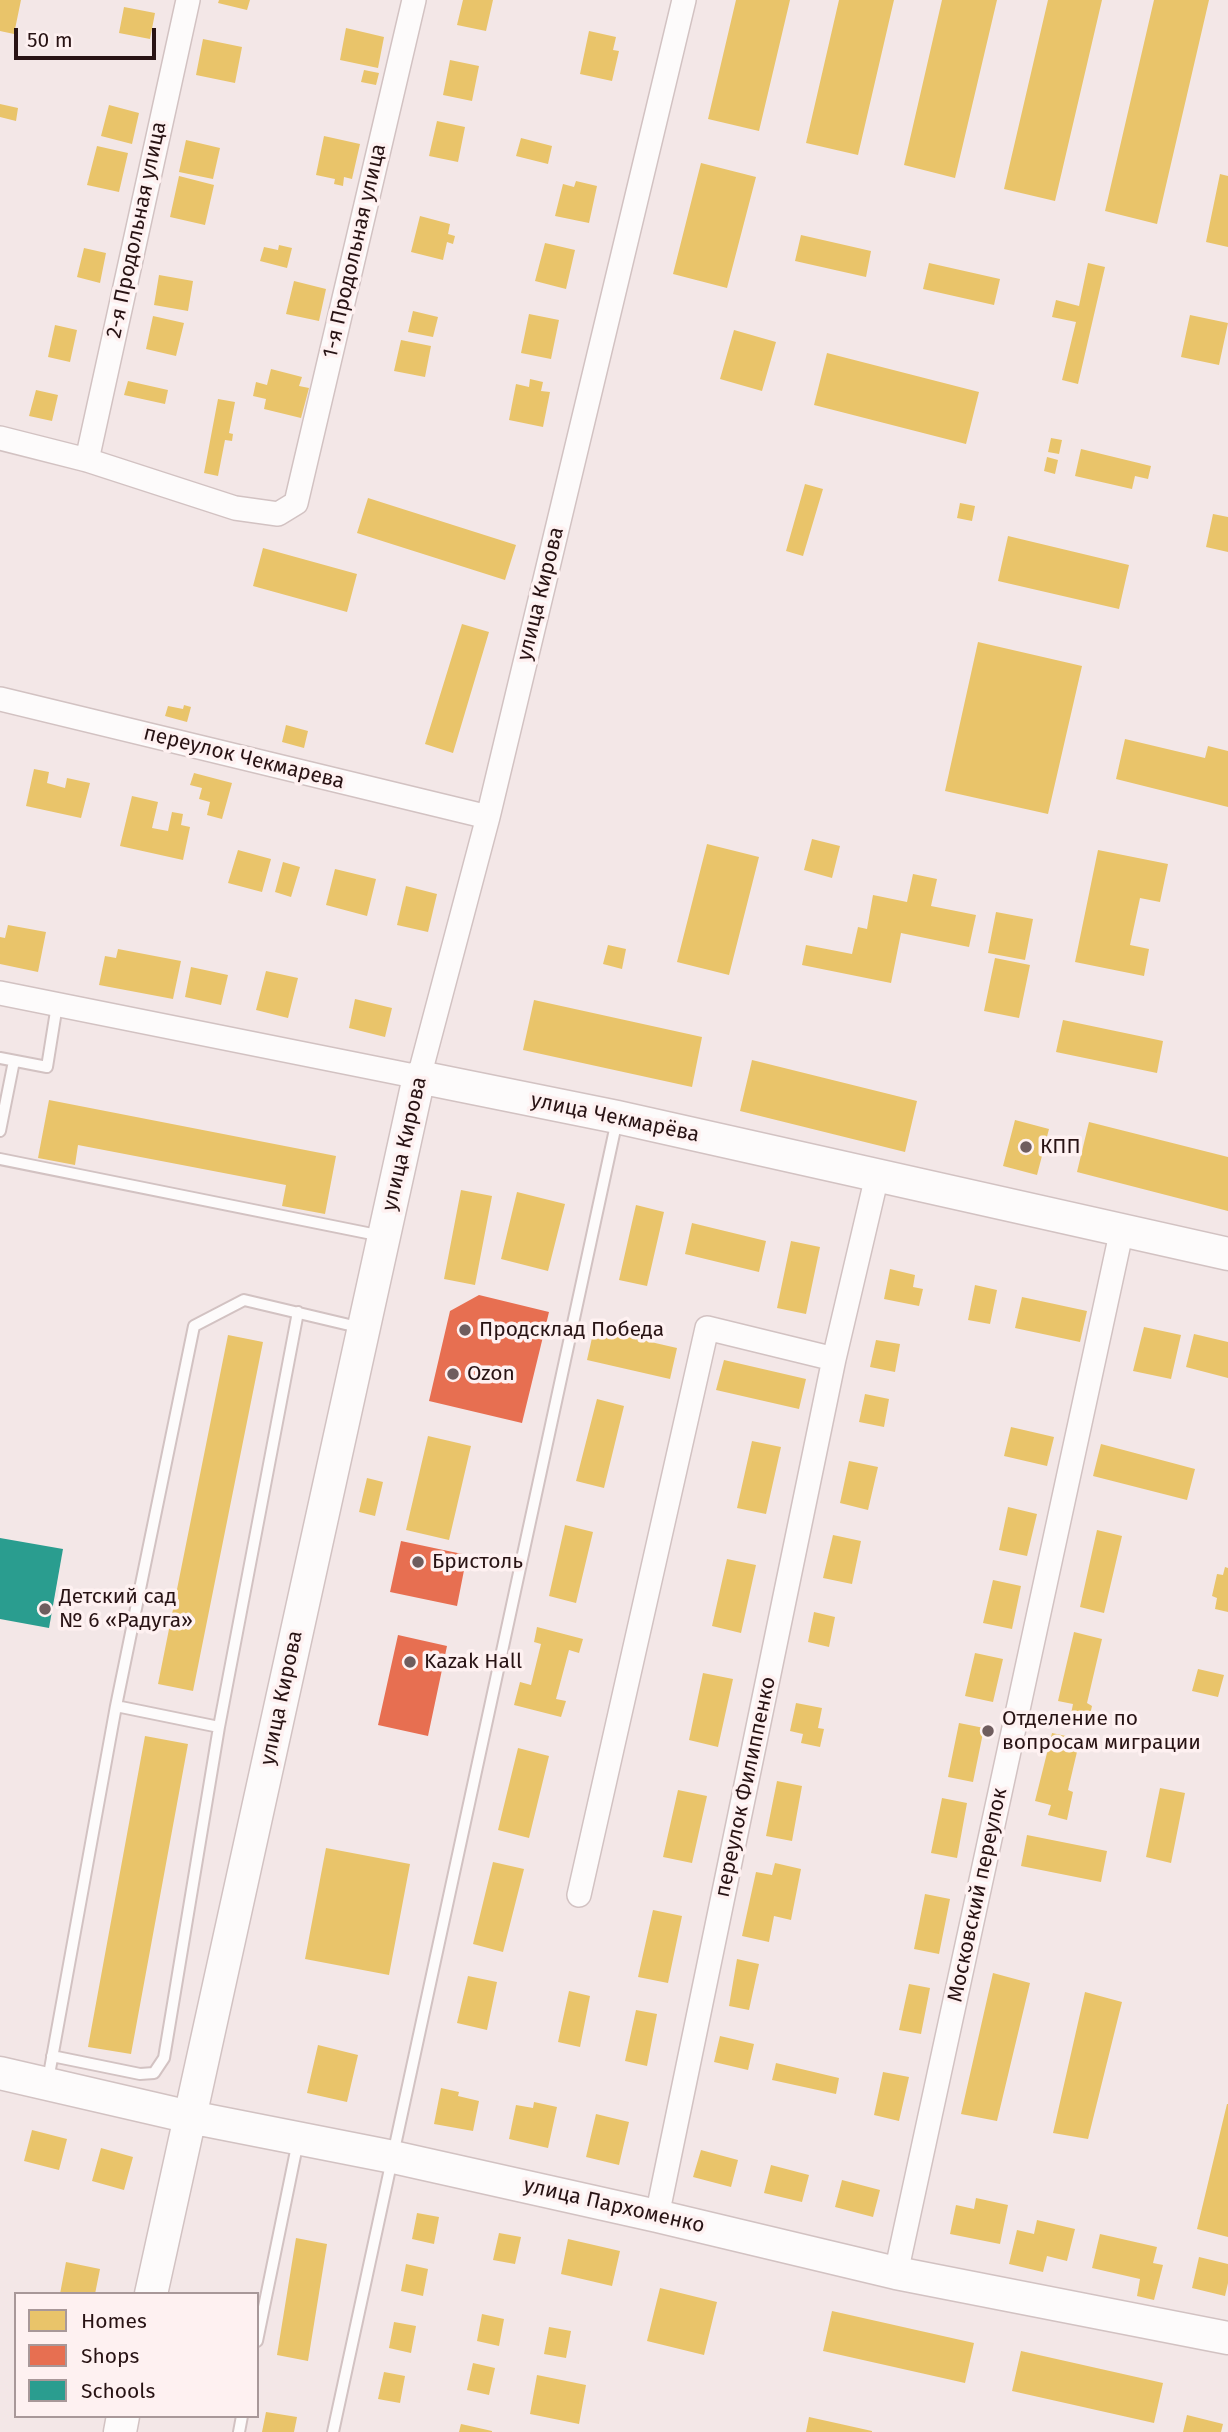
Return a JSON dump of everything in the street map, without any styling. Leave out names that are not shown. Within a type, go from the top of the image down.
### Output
[{"type":"street","name":"2-я Продольная улица","points":[[87,460],[187,0]]},
{"type":"street","name":"1-я Продольная улица","points":[[87,460],[235,508],[278,514],[296,503],[414,0]]},
{"type":"street","name":"улица Кирова","points":[[150,2292],[419,1077],[488,817],[684,0]]},
{"type":"street","points":[[0,438],[87,460]]},
{"type":"street","name":"переулок Чекмарева","points":[[0,699],[488,817]]},
{"type":"street","name":"улица Чекмарёва","points":[[0,993],[617,1117],[1228,1254]]},
{"type":"street","name":"переулок Филиппенко","points":[[657,2216],[834,1359],[877,1176]]},
{"type":"street","name":"Московский переулок","points":[[896,2273],[1122,1229]]},
{"type":"street","points":[[579,1895],[707,1328],[834,1359]]},
{"type":"street","name":"улица Пархоменко","points":[[0,2073],[50,2070],[190,2117],[393,2157],[896,2273],[1228,2338]]},
{"type":"lane","points":[[0,1058],[47,1067],[57,1005]]},
{"type":"lane","points":[[0,1132],[14,1061]]},
{"type":"lane","points":[[333,2432],[617,1117]]},
{"type":"lane","points":[[0,1159],[384,1236]]},
{"type":"lane","points":[[298,1312],[219,1727],[164,2058],[154,2073],[50,2070],[116,1706],[194,1326],[244,1300],[298,1312],[364,1328]]},
{"type":"lane","points":[[116,1706],[219,1727]]},
{"type":"lane","points":[[259,2331],[298,2138]]},
{"type":"building: Homes","points":[[0,0],[21,0],[14,34],[0,31]]},
{"type":"building: Homes","points":[[219,0],[250,0],[247,10],[218,3]]},
{"type":"building: Homes","points":[[463,0],[493,0],[486,31],[457,25]]},
{"type":"building: Homes","points":[[736,0],[790,0],[759,131],[708,119]]},
{"type":"building: Homes","points":[[839,0],[894,0],[858,155],[806,143]]},
{"type":"building: Homes","points":[[942,0],[997,0],[955,178],[904,165]]},
{"type":"building: Homes","points":[[1048,0],[1102,0],[1055,201],[1004,189]]},
{"type":"building: Homes","points":[[1154,0],[1209,0],[1157,224],[1105,211]]},
{"type":"building: Homes","points":[[124,7],[155,13],[150,39],[119,33]]},
{"type":"building: Homes","points":[[346,28],[384,37],[378,68],[340,60]]},
{"type":"building: Homes","points":[[589,31],[616,37],[613,50],[619,51],[612,81],[580,74]]},
{"type":"building: Homes","points":[[203,39],[242,47],[235,83],[196,75]]},
{"type":"building: Homes","points":[[450,60],[479,66],[472,101],[443,95]]},
{"type":"building: Homes","points":[[364,70],[379,73],[376,85],[361,82]]},
{"type":"building: Homes","points":[[0,104],[18,108],[16,121],[0,117]]},
{"type":"building: Homes","points":[[109,105],[139,113],[132,144],[101,136]]},
{"type":"building: Homes","points":[[437,121],[465,127],[458,162],[429,156]]},
{"type":"building: Homes","points":[[324,136],[360,144],[352,179],[344,177],[343,186],[334,184],[335,179],[316,175]]},
{"type":"building: Homes","points":[[521,138],[552,146],[548,164],[516,156]]},
{"type":"building: Homes","points":[[186,140],[220,148],[213,179],[179,172]]},
{"type":"building: Homes","points":[[97,146],[128,153],[119,192],[87,185]]},
{"type":"building: Homes","points":[[701,163],[756,177],[727,288],[673,274]]},
{"type":"building: Homes","points":[[1220,174],[1228,176],[1228,247],[1206,242]]},
{"type":"building: Homes","points":[[179,176],[214,185],[205,225],[170,217]]},
{"type":"building: Homes","points":[[576,181],[597,186],[589,223],[555,216],[563,184],[574,187]]},
{"type":"building: Homes","points":[[420,216],[450,224],[448,234],[455,236],[453,244],[447,242],[443,260],[411,252]]},
{"type":"building: Homes","points":[[801,235],[871,251],[866,277],[795,261]]},
{"type":"building: Homes","points":[[545,243],[575,250],[566,289],[535,281]]},
{"type":"building: Homes","points":[[279,245],[292,248],[287,268],[260,261],[264,247],[278,250]]},
{"type":"building: Homes","points":[[84,248],[106,253],[100,283],[77,277]]},
{"type":"building: Homes","points":[[929,263],[1000,279],[994,305],[923,289]]},
{"type":"building: Homes","points":[[1088,263],[1105,267],[1078,384],[1062,380],[1076,322],[1052,317],[1056,300],[1079,306]]},
{"type":"building: Homes","points":[[159,275],[193,281],[188,311],[154,305]]},
{"type":"building: Homes","points":[[294,281],[326,289],[319,321],[286,314]]},
{"type":"building: Homes","points":[[413,311],[438,317],[433,337],[408,332]]},
{"type":"building: Homes","points":[[529,314],[559,320],[551,359],[521,353]]},
{"type":"building: Homes","points":[[1190,315],[1228,323],[1219,365],[1181,357]]},
{"type":"building: Homes","points":[[153,316],[184,323],[176,356],[146,349]]},
{"type":"building: Homes","points":[[55,325],[77,330],[70,362],[48,357]]},
{"type":"building: Homes","points":[[734,330],[776,342],[762,391],[720,379]]},
{"type":"building: Homes","points":[[401,340],[431,346],[425,377],[394,371]]},
{"type":"building: Homes","points":[[827,353],[979,392],[966,444],[814,405]]},
{"type":"building: Homes","points":[[271,369],[302,377],[299,386],[309,388],[301,418],[264,409],[266,399],[253,396],[256,382],[267,385]]},
{"type":"building: Homes","points":[[530,379],[543,382],[541,391],[550,392],[543,427],[509,420],[516,384],[529,387]]},
{"type":"building: Homes","points":[[128,381],[168,390],[165,404],[124,395]]},
{"type":"building: Homes","points":[[36,390],[58,395],[52,421],[29,416]]},
{"type":"building: Homes","points":[[218,399],[235,402],[229,433],[233,434],[232,441],[225,440],[218,476],[204,473]]},
{"type":"building: Homes","points":[[1051,438],[1062,440],[1059,454],[1048,452]]},
{"type":"building: Homes","points":[[1081,449],[1151,466],[1148,479],[1135,476],[1132,489],[1075,476]]},
{"type":"building: Homes","points":[[1047,457],[1058,460],[1055,474],[1044,471]]},
{"type":"building: Homes","points":[[805,484],[823,489],[803,556],[786,551]]},
{"type":"building: Homes","points":[[368,498],[516,545],[505,580],[357,533]]},
{"type":"building: Homes","points":[[960,503],[975,506],[972,521],[957,518]]},
{"type":"building: Homes","points":[[1213,514],[1228,517],[1228,552],[1206,547]]},
{"type":"building: Homes","points":[[1008,536],[1129,565],[1119,609],[998,581]]},
{"type":"building: Homes","points":[[263,548],[357,574],[347,612],[253,586]]},
{"type":"building: Homes","points":[[462,624],[489,632],[453,753],[425,744]]},
{"type":"building: Homes","points":[[978,642],[1082,666],[1048,814],[945,791]]},
{"type":"building: Homes","points":[[184,705],[191,707],[187,722],[165,716],[168,706],[183,709]]},
{"type":"building: Homes","points":[[286,725],[308,731],[304,748],[282,742]]},
{"type":"building: Homes","points":[[1125,739],[1205,758],[1208,746],[1228,751],[1228,807],[1116,779]]},
{"type":"building: Homes","points":[[34,769],[49,772],[47,783],[65,788],[67,778],[90,783],[81,818],[26,806]]},
{"type":"building: Homes","points":[[194,773],[232,783],[222,819],[207,815],[210,802],[199,799],[202,788],[190,785]]},
{"type":"building: Homes","points":[[132,796],[158,802],[152,828],[168,831],[172,812],[183,814],[181,825],[190,827],[183,860],[120,846]]},
{"type":"building: Homes","points":[[812,839],[840,846],[832,878],[804,870]]},
{"type":"building: Homes","points":[[707,844],[759,857],[729,975],[677,962]]},
{"type":"building: Homes","points":[[238,850],[271,859],[262,892],[228,883]]},
{"type":"building: Homes","points":[[1098,850],[1168,864],[1160,902],[1140,898],[1130,945],[1149,949],[1144,976],[1075,962]]},
{"type":"building: Homes","points":[[283,862],[300,867],[291,897],[275,892]]},
{"type":"building: Homes","points":[[335,869],[376,879],[367,916],[326,905]]},
{"type":"building: Homes","points":[[913,874],[937,879],[931,906],[976,915],[969,947],[901,933],[891,983],[802,965],[806,945],[852,954],[858,927],[867,929],[873,895],[907,902]]},
{"type":"building: Homes","points":[[406,886],[437,894],[428,932],[397,925]]},
{"type":"building: Homes","points":[[996,912],[1033,919],[1025,960],[988,953]]},
{"type":"building: Homes","points":[[8,925],[46,932],[38,972],[0,964],[0,937],[5,938]]},
{"type":"building: Homes","points":[[608,945],[626,949],[622,969],[603,964]]},
{"type":"building: Homes","points":[[118,949],[181,961],[173,999],[99,985],[105,956],[116,958]]},
{"type":"building: Homes","points":[[995,958],[1030,965],[1019,1018],[984,1011]]},
{"type":"building: Homes","points":[[191,967],[228,975],[221,1005],[185,997]]},
{"type":"building: Homes","points":[[266,971],[298,978],[288,1018],[256,1010]]},
{"type":"building: Homes","points":[[355,999],[392,1008],[385,1037],[349,1028]]},
{"type":"building: Homes","points":[[534,1000],[702,1037],[692,1087],[523,1050]]},
{"type":"building: Homes","points":[[1063,1020],[1163,1041],[1157,1073],[1056,1052]]},
{"type":"building: Homes","points":[[752,1060],[917,1101],[905,1152],[740,1111]]},
{"type":"building: Homes","points":[[49,1100],[336,1156],[325,1214],[282,1206],[286,1185],[78,1145],[75,1165],[38,1158]]},
{"type":"building: Homes","name":"КПП","points":[[1015,1120],[1049,1129],[1037,1175],[1003,1166]]},
{"type":"building: Homes","points":[[1089,1122],[1228,1157],[1228,1211],[1077,1172]]},
{"type":"building: Homes","points":[[461,1190],[492,1196],[475,1285],[444,1279]]},
{"type":"building: Homes","points":[[517,1192],[565,1204],[548,1271],[501,1259]]},
{"type":"building: Homes","points":[[636,1205],[664,1212],[647,1286],[619,1280]]},
{"type":"building: Homes","points":[[692,1223],[766,1241],[759,1272],[685,1254]]},
{"type":"building: Homes","points":[[791,1241],[820,1247],[806,1314],[777,1308]]},
{"type":"building: Homes","points":[[890,1269],[915,1275],[913,1287],[923,1289],[919,1306],[884,1299]]},
{"type":"building: Homes","points":[[975,1285],[997,1290],[990,1324],[968,1320]]},
{"type":"building: Homes","points":[[1022,1297],[1087,1311],[1080,1342],[1015,1328]]},
{"type":"building: Homes","points":[[1144,1327],[1181,1335],[1171,1379],[1133,1371]]},
{"type":"building: Homes","points":[[594,1329],[677,1348],[670,1379],[587,1360]]},
{"type":"building: Homes","points":[[1194,1334],[1228,1342],[1228,1378],[1186,1367]]},
{"type":"building: Homes","points":[[228,1335],[263,1342],[193,1691],[158,1684]]},
{"type":"building: Homes","points":[[876,1340],[900,1344],[895,1372],[870,1367]]},
{"type":"building: Homes","points":[[724,1360],[806,1379],[799,1409],[716,1390]]},
{"type":"building: Homes","points":[[865,1394],[889,1399],[884,1427],[859,1422]]},
{"type":"building: Homes","points":[[597,1399],[624,1406],[604,1488],[576,1481]]},
{"type":"building: Homes","points":[[1011,1427],[1054,1437],[1047,1466],[1004,1456]]},
{"type":"building: Homes","points":[[428,1436],[471,1446],[449,1540],[406,1530]]},
{"type":"building: Homes","points":[[752,1441],[781,1447],[766,1514],[737,1508]]},
{"type":"building: Homes","points":[[1101,1444],[1195,1469],[1187,1500],[1093,1476]]},
{"type":"building: Homes","points":[[849,1461],[878,1467],[868,1510],[840,1503]]},
{"type":"building: Homes","points":[[367,1478],[383,1482],[375,1516],[359,1512]]},
{"type":"building: Homes","points":[[1008,1507],[1037,1514],[1027,1556],[999,1550]]},
{"type":"building: Homes","points":[[565,1525],[593,1532],[576,1603],[549,1596]]},
{"type":"building: Homes","points":[[1097,1530],[1122,1536],[1104,1613],[1080,1607]]},
{"type":"building: Homes","points":[[833,1535],[861,1541],[852,1584],[823,1578]]},
{"type":"building: Homes","points":[[727,1559],[756,1565],[741,1633],[712,1626]]},
{"type":"building: Homes","points":[[1225,1567],[1228,1568],[1228,1612],[1215,1609],[1217,1598],[1212,1596],[1217,1574],[1223,1575]]},
{"type":"building: Homes","points":[[993,1580],[1021,1586],[1012,1629],[983,1623]]},
{"type":"building: Homes","points":[[814,1612],[835,1617],[829,1647],[808,1642]]},
{"type":"building: Homes","points":[[537,1627],[583,1639],[579,1653],[569,1650],[556,1699],[566,1701],[561,1717],[514,1705],[520,1682],[531,1685],[541,1644],[534,1642]]},
{"type":"building: Homes","points":[[1074,1632],[1102,1639],[1087,1703],[1092,1706],[1089,1719],[1071,1714],[1073,1704],[1058,1701]]},
{"type":"building: Homes","points":[[975,1653],[1003,1659],[993,1702],[965,1696]]},
{"type":"building: Homes","points":[[1198,1669],[1224,1675],[1218,1697],[1192,1691]]},
{"type":"building: Homes","points":[[703,1673],[733,1679],[718,1747],[689,1740]]},
{"type":"building: Homes","points":[[796,1703],[822,1708],[818,1728],[824,1729],[820,1747],[801,1743],[803,1734],[790,1731]]},
{"type":"building: Homes","points":[[959,1723],[984,1728],[973,1782],[948,1777]]},
{"type":"building: Homes","points":[[1052,1733],[1080,1739],[1068,1790],[1073,1792],[1067,1820],[1048,1815],[1051,1805],[1035,1801]]},
{"type":"building: Homes","points":[[145,1736],[188,1744],[131,2054],[88,2047]]},
{"type":"building: Homes","points":[[518,1748],[549,1756],[529,1838],[498,1830]]},
{"type":"building: Homes","points":[[777,1781],[802,1786],[792,1841],[766,1836]]},
{"type":"building: Homes","points":[[1160,1788],[1185,1793],[1171,1863],[1146,1857]]},
{"type":"building: Homes","points":[[678,1790],[707,1796],[692,1863],[663,1857]]},
{"type":"building: Homes","points":[[942,1798],[967,1803],[957,1858],[931,1853]]},
{"type":"building: Homes","points":[[1027,1835],[1107,1851],[1101,1882],[1021,1866]]},
{"type":"building: Homes","points":[[326,1848],[410,1864],[389,1975],[305,1959]]},
{"type":"building: Homes","points":[[493,1862],[524,1869],[503,1952],[473,1944]]},
{"type":"building: Homes","points":[[775,1863],[801,1869],[791,1920],[774,1916],[769,1942],[742,1936],[756,1872],[772,1875]]},
{"type":"building: Homes","points":[[925,1894],[950,1899],[939,1954],[914,1949]]},
{"type":"building: Homes","points":[[653,1910],[682,1916],[668,1983],[638,1977]]},
{"type":"building: Homes","points":[[737,1959],[759,1964],[749,2010],[729,2006]]},
{"type":"building: Homes","points":[[993,1973],[1030,1983],[997,2121],[961,2114]]},
{"type":"building: Homes","points":[[468,1976],[497,1982],[487,2030],[457,2023]]},
{"type":"building: Homes","points":[[909,1984],[930,1988],[921,2034],[899,2030]]},
{"type":"building: Homes","points":[[569,1991],[590,1996],[580,2047],[558,2042]]},
{"type":"building: Homes","points":[[1085,1992],[1122,2002],[1088,2139],[1053,2133]]},
{"type":"building: Homes","points":[[636,2010],[657,2014],[647,2066],[625,2061]]},
{"type":"building: Homes","points":[[720,2036],[754,2044],[748,2070],[714,2062]]},
{"type":"building: Homes","points":[[318,2045],[358,2055],[347,2102],[307,2093]]},
{"type":"building: Homes","points":[[776,2063],[839,2078],[836,2094],[772,2080]]},
{"type":"building: Homes","points":[[883,2072],[909,2077],[899,2121],[874,2115]]},
{"type":"building: Homes","points":[[441,2088],[479,2101],[473,2131],[434,2124]]},
{"type":"building: Homes","points":[[534,2102],[557,2107],[548,2148],[509,2139],[516,2105],[533,2108]]},
{"type":"building: Homes","points":[[1228,2104],[1228,2237],[1197,2229]]},
{"type":"building: Homes","points":[[596,2114],[629,2122],[619,2165],[586,2157]]},
{"type":"building: Homes","points":[[32,2130],[67,2139],[59,2170],[24,2161]]},
{"type":"building: Homes","points":[[101,2148],[133,2157],[124,2190],[92,2181]]},
{"type":"building: Homes","points":[[701,2150],[738,2160],[731,2187],[693,2177]]},
{"type":"building: Homes","points":[[771,2165],[809,2175],[802,2202],[764,2193]]},
{"type":"building: Homes","points":[[842,2180],[880,2190],[873,2217],[835,2207]]},
{"type":"building: Homes","points":[[976,2198],[1008,2205],[1000,2244],[950,2234],[956,2205],[974,2209]]},
{"type":"building: Homes","points":[[417,2213],[439,2217],[434,2244],[412,2239]]},
{"type":"building: Homes","points":[[1037,2220],[1075,2229],[1067,2261],[1047,2256],[1043,2272],[1009,2264],[1017,2230],[1034,2234]]},
{"type":"building: Homes","points":[[499,2233],[521,2237],[515,2264],[493,2260]]},
{"type":"building: Homes","points":[[1100,2234],[1157,2247],[1153,2263],[1163,2265],[1154,2300],[1137,2296],[1140,2279],[1092,2268]]},
{"type":"building: Homes","points":[[296,2238],[327,2244],[308,2361],[277,2355]]},
{"type":"building: Homes","points":[[568,2239],[620,2251],[612,2286],[561,2274]]},
{"type":"building: Homes","points":[[1199,2257],[1228,2264],[1225,2296],[1192,2288]]},
{"type":"building: Homes","points":[[66,2262],[100,2269],[95,2292],[60,2292]]},
{"type":"building: Homes","points":[[406,2264],[428,2269],[423,2296],[401,2291]]},
{"type":"building: Homes","points":[[660,2288],[717,2302],[704,2355],[647,2341]]},
{"type":"building: Homes","points":[[832,2311],[974,2343],[965,2383],[823,2351]]},
{"type":"building: Homes","points":[[482,2314],[504,2319],[499,2346],[477,2341]]},
{"type":"building: Homes","points":[[394,2322],[416,2326],[411,2353],[389,2348]]},
{"type":"building: Homes","points":[[549,2327],[571,2331],[566,2358],[544,2354]]},
{"type":"building: Homes","points":[[1021,2351],[1163,2383],[1154,2423],[1012,2391]]},
{"type":"building: Homes","points":[[473,2363],[495,2368],[489,2395],[467,2390]]},
{"type":"building: Homes","points":[[384,2372],[405,2376],[400,2403],[378,2399]]},
{"type":"building: Homes","points":[[537,2375],[586,2385],[579,2424],[530,2414]]},
{"type":"building: Homes","points":[[266,2412],[297,2417],[294,2432],[262,2432]]},
{"type":"building: Homes","points":[[1187,2415],[1223,2424],[1221,2432],[1183,2432]]},
{"type":"building: Homes","points":[[809,2417],[872,2431],[872,2432],[806,2432]]},
{"type":"building: Homes","points":[[461,2424],[492,2431],[492,2432],[459,2432]]},
{"type":"building: Shops","points":[[479,1295],[549,1312],[522,1423],[429,1401],[450,1311]]},
{"type":"building: Shops","points":[[401,1541],[467,1555],[457,1606],[390,1592]]},
{"type":"building: Shops","points":[[398,1635],[447,1646],[428,1736],[378,1725]]},
{"type":"building: Schools","points":[[0,1538],[63,1549],[49,1628],[0,1619]]},
{"type":"place","name":"КПП","points":[[1026,1147]]},
{"type":"place","name":"Продсклад Победа","points":[[465,1330]]},
{"type":"place","name":"Ozon","points":[[453,1374]]},
{"type":"place","name":"Бристоль","points":[[418,1562]]},
{"type":"place","name":"Детский сад № 6 «Радуга»","points":[[45,1609]]},
{"type":"place","name":"Kazak Hall","points":[[410,1662]]},
{"type":"place","name":"Отделение по вопросам миграции","points":[[988,1731]]}]
